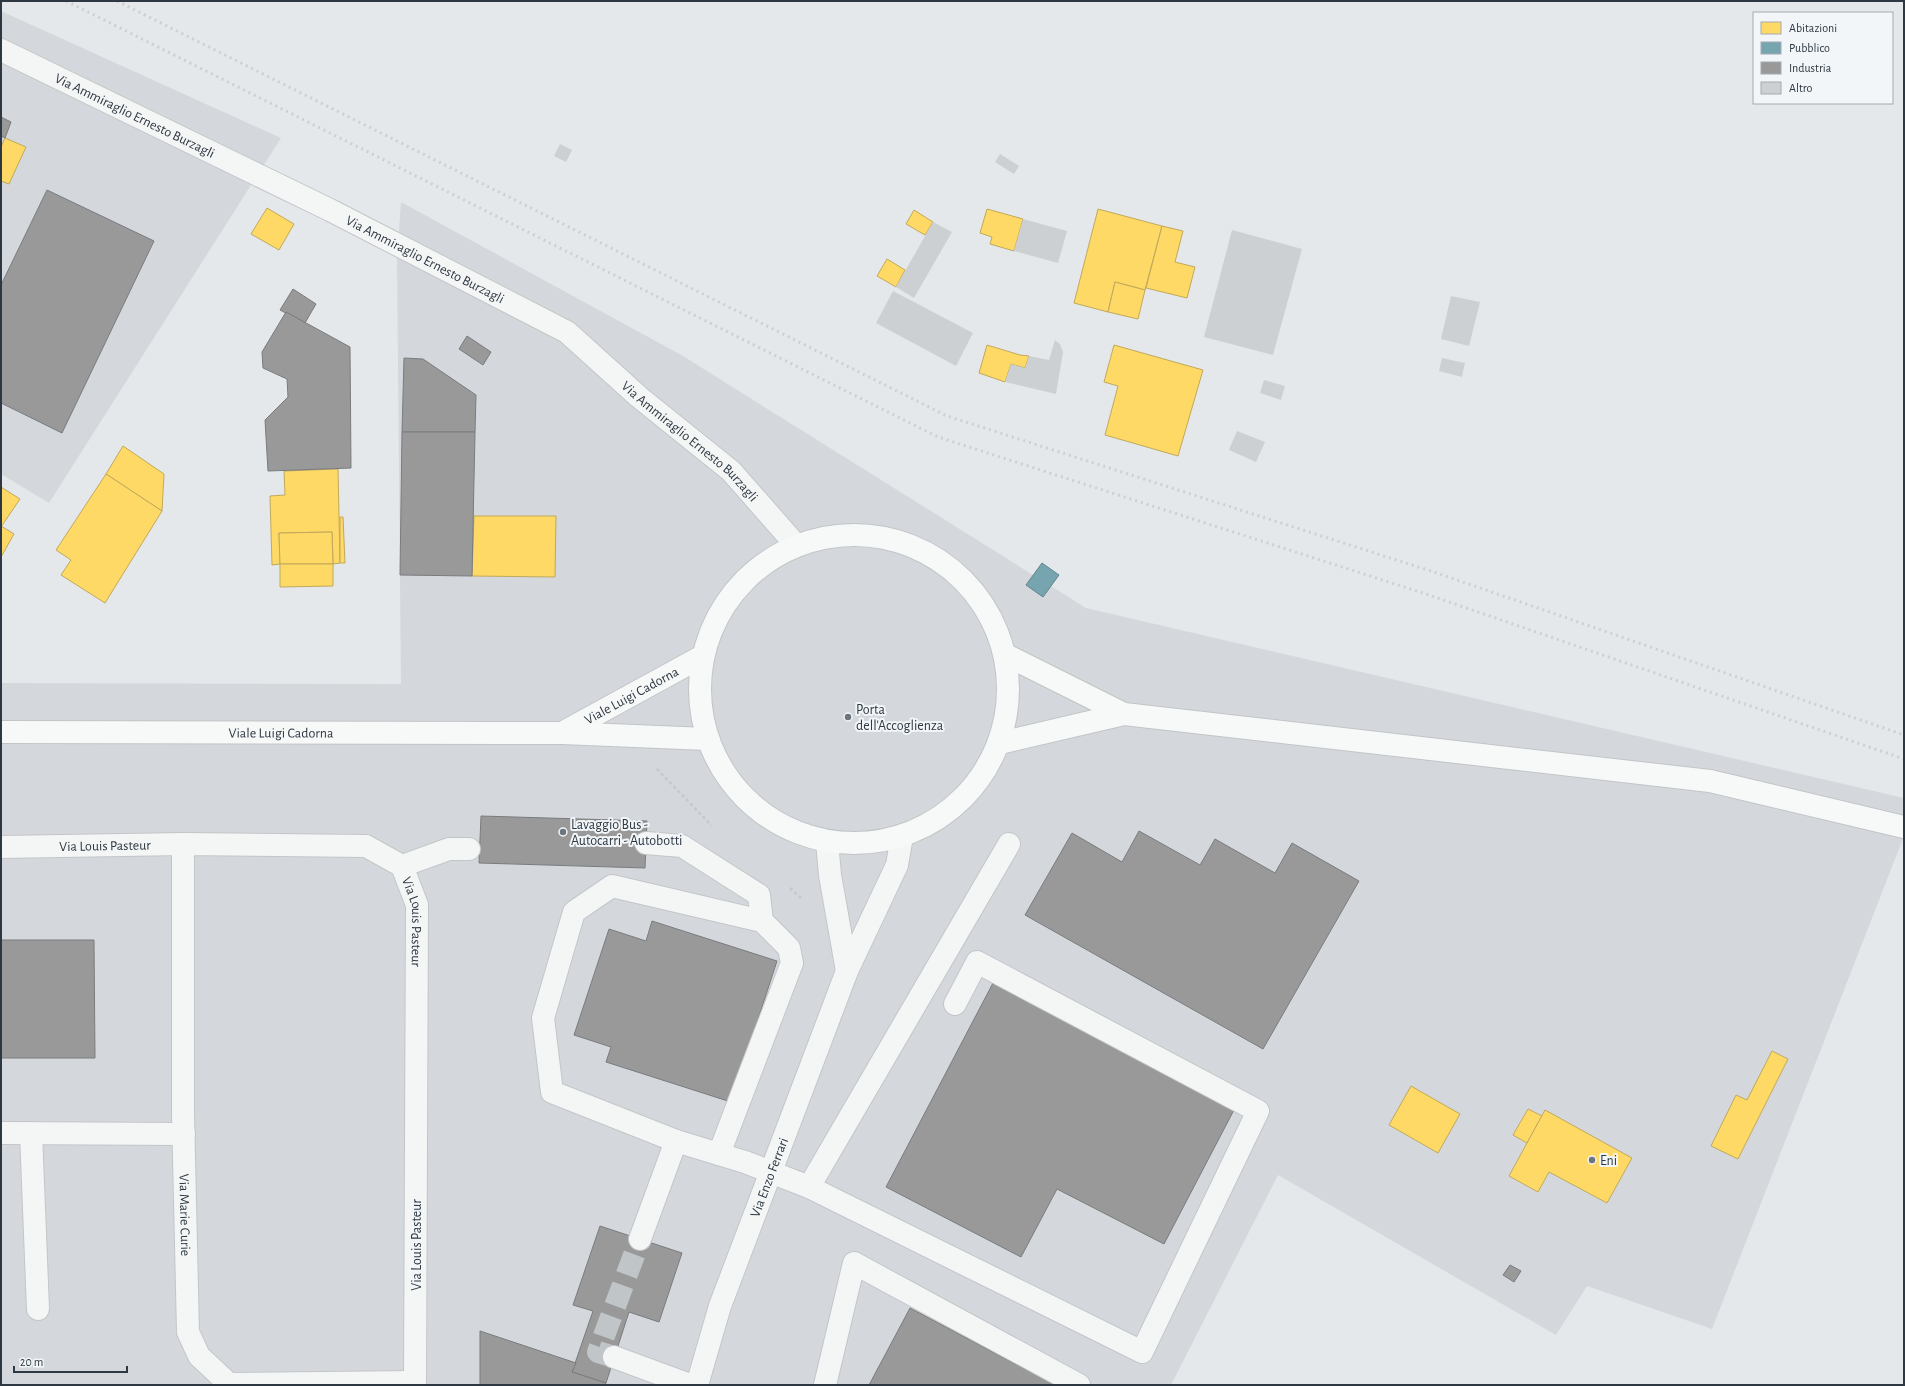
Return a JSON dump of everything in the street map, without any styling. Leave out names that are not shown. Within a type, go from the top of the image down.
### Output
[{"type":"main road","points":[[848,534],[901,541],[908,544],[949,566],[986,606],[1006,655],[1009,699],[1000,742],[977,784],[943,815],[902,836],[866,844],[828,842],[788,829],[753,807],[725,776],[707,739],[699,698],[701,657],[720,610],[752,571],[796,545],[848,534]]},
{"type":"main road","points":[[1006,655],[1124,714]]},
{"type":"main road","name":"Viale Luigi Cadorna","points":[[562,732],[701,657]]},
{"type":"main road","points":[[1000,742],[1124,714],[1710,781],[1904,827]]},
{"type":"main road","name":"Viale Luigi Cadorna","points":[[1,732],[562,732],[707,739]]},
{"type":"street","name":"Via Ammiraglio Ernesto Burzagli","points":[[1,50],[330,210],[567,332],[639,397],[731,471],[796,545]]},
{"type":"street","name":"Via Enzo Ferrari","points":[[697,1385],[720,1306],[847,971],[897,865],[902,836]]},
{"type":"street","points":[[828,842],[830,875],[847,971]]},
{"type":"street","points":[[646,843],[682,846],[759,895],[762,921]]},
{"type":"street","name":"Via Louis Pasteur","points":[[1,847],[183,844],[366,846],[402,866],[417,905],[415,1384]]},
{"type":"street","name":"Via Marie Curie","points":[[183,844],[184,1134],[188,1332],[199,1356],[229,1384],[415,1384]]},
{"type":"street","points":[[809,1187],[1009,844]]},
{"type":"street","points":[[402,866],[450,849],[469,849]]},
{"type":"street","points":[[719,1154],[792,963],[789,948],[762,921],[612,886],[574,912],[542,1018],[552,1092],[676,1141],[719,1154],[809,1187],[1142,1352],[1258,1112],[977,962],[955,1004]]},
{"type":"street","points":[[1,1133],[184,1134]]},
{"type":"street","points":[[31,1133],[38,1309]]},
{"type":"street","points":[[640,1239],[676,1141]]},
{"type":"street","points":[[825,1385],[854,1263],[1079,1385]]},
{"type":"street","points":[[614,1357],[690,1385]]},
{"type":"path","points":[[650,766],[657,769],[716,830]]},
{"type":"path","points":[[789,886],[804,901]]},
{"type":"shaded area","points":[[1,11],[281,138],[49,503],[1,474]]},
{"type":"shaded area","points":[[401,202],[683,356],[1086,608],[1904,798],[1904,836],[1712,1329],[1587,1286],[1556,1335],[1278,1175],[1171,1385],[1,1385],[1,683],[401,684],[397,261]]},
{"type":"building: Abitazioni","points":[[5,138],[26,147],[9,184],[1,181],[1,147]]},
{"type":"building: Abitazioni","points":[[267,208],[294,224],[279,250],[251,234]]},
{"type":"building: Abitazioni","points":[[987,209],[1023,219],[1014,251],[990,244],[992,237],[980,233]]},
{"type":"building: Abitazioni","points":[[1098,209],[1162,226],[1145,290],[1115,282],[1108,312],[1074,303]]},
{"type":"building: Abitazioni","points":[[914,210],[933,222],[925,235],[906,224]]},
{"type":"building: Abitazioni","points":[[1162,226],[1183,231],[1175,262],[1195,267],[1187,298],[1146,288]]},
{"type":"building: Abitazioni","points":[[887,259],[905,270],[896,287],[877,276]]},
{"type":"building: Abitazioni","points":[[1115,282],[1145,290],[1138,319],[1108,312]]},
{"type":"building: Abitazioni","points":[[987,345],[1020,355],[1029,356],[1025,368],[1011,364],[1005,382],[979,373]]},
{"type":"building: Abitazioni","points":[[1114,345],[1203,370],[1178,456],[1105,435],[1118,386],[1104,382]]},
{"type":"building: Abitazioni","points":[[123,446],[164,474],[162,511],[106,474]]},
{"type":"building: Abitazioni","points":[[338,469],[340,563],[333,564],[332,532],[279,533],[280,564],[272,565],[270,496],[285,495],[284,471]]},
{"type":"building: Abitazioni","points":[[106,474],[162,511],[105,603],[61,575],[71,560],[56,550]]},
{"type":"building: Abitazioni","points":[[1,487],[20,499],[1,527]]},
{"type":"building: Abitazioni","points":[[474,516],[556,516],[555,577],[472,576]]},
{"type":"building: Abitazioni","points":[[340,517],[343,517],[345,563],[340,563]]},
{"type":"building: Abitazioni","points":[[1,526],[14,534],[1,557]]},
{"type":"building: Abitazioni","points":[[332,532],[333,564],[280,564],[279,533]]},
{"type":"building: Abitazioni","points":[[280,564],[333,564],[333,586],[280,587]]},
{"type":"building: Abitazioni","points":[[1772,1051],[1788,1059],[1738,1159],[1711,1146],[1736,1095],[1747,1100]]},
{"type":"building: Abitazioni","points":[[1411,1086],[1460,1114],[1438,1153],[1389,1125]]},
{"type":"building: Abitazioni","points":[[1528,1109],[1542,1116],[1527,1143],[1513,1135]]},
{"type":"building: Abitazioni","points":[[1545,1110],[1632,1158],[1607,1203],[1549,1172],[1538,1192],[1509,1176]]},
{"type":"building: Pubblico","points":[[1042,563],[1059,575],[1043,597],[1026,585]]},
{"type":"building: Industria","points":[[1,117],[11,122],[5,138],[1,136]]},
{"type":"building: Industria","points":[[47,190],[154,241],[62,433],[1,403],[1,285]]},
{"type":"building: Industria","points":[[293,289],[316,304],[305,323],[280,310]]},
{"type":"building: Industria","points":[[286,312],[350,347],[351,468],[268,471],[265,420],[288,397],[287,379],[263,368],[262,352]]},
{"type":"building: Industria","points":[[467,336],[491,352],[483,365],[459,349]]},
{"type":"building: Industria","points":[[404,358],[423,359],[476,395],[475,432],[402,432]]},
{"type":"building: Industria","points":[[402,432],[475,432],[472,576],[400,575]]},
{"type":"building: Industria","name":"Lavaggio Bus - Autocarri - Autobotti","points":[[481,816],[647,821],[645,868],[479,863]]},
{"type":"building: Industria","points":[[1139,831],[1200,865],[1215,839],[1275,873],[1292,843],[1359,881],[1263,1049],[1025,915],[1072,833],[1122,862]]},
{"type":"building: Industria","points":[[652,921],[777,961],[731,1102],[606,1062],[611,1047],[574,1035],[609,929],[646,941]]},
{"type":"building: Industria","points":[[1,940],[94,940],[95,1058],[1,1058]]},
{"type":"building: Industria","points":[[993,983],[1235,1108],[1164,1244],[1057,1189],[1021,1257],[886,1187]]},
{"type":"building: Industria","points":[[600,1226],[682,1253],[659,1322],[629,1312],[606,1383],[572,1372],[593,1311],[573,1305]]},
{"type":"building: Industria","points":[[1510,1265],[1521,1271],[1514,1282],[1503,1275]]},
{"type":"building: Industria","points":[[910,1308],[1055,1385],[869,1385]]},
{"type":"building: Industria","points":[[480,1331],[576,1363],[572,1372],[606,1383],[605,1385],[480,1385]]},
{"type":"building: Altro","points":[[560,144],[572,150],[566,162],[554,156]]},
{"type":"building: Altro","points":[[1000,154],[1019,166],[1014,174],[995,162]]},
{"type":"building: Altro","points":[[1023,219],[1067,231],[1058,263],[1014,251]]},
{"type":"building: Altro","points":[[933,222],[952,232],[914,298],[896,287]]},
{"type":"building: Altro","points":[[1232,230],[1302,249],[1273,355],[1204,337]]},
{"type":"building: Altro","points":[[893,291],[973,333],[956,366],[876,323]]},
{"type":"building: Altro","points":[[1451,296],[1480,302],[1469,346],[1441,339]]},
{"type":"building: Altro","points":[[1055,340],[1060,344],[1063,352],[1056,394],[1005,382],[1011,364],[1025,368],[1029,356],[1049,360]]},
{"type":"building: Altro","points":[[1442,358],[1465,363],[1462,377],[1439,371]]},
{"type":"building: Altro","points":[[1264,380],[1285,386],[1281,400],[1260,393]]},
{"type":"building: Altro","points":[[1237,431],[1265,442],[1256,462],[1229,450]]},
{"type":"tunnel","points":[[614,1357],[598,1352],[640,1239]]},
{"type":"railway","points":[[66,1],[938,437],[1426,594],[1904,759]]},
{"type":"railway","points":[[117,1],[947,416],[1434,572],[1904,735]]},
{"type":"place","name":"Porta dell'Accoglienza","points":[[848,717]]},
{"type":"place","name":"Lavaggio Bus - Autocarri - Autobotti","points":[[563,832]]},
{"type":"place","name":"Eni","points":[[1592,1160]]}]
